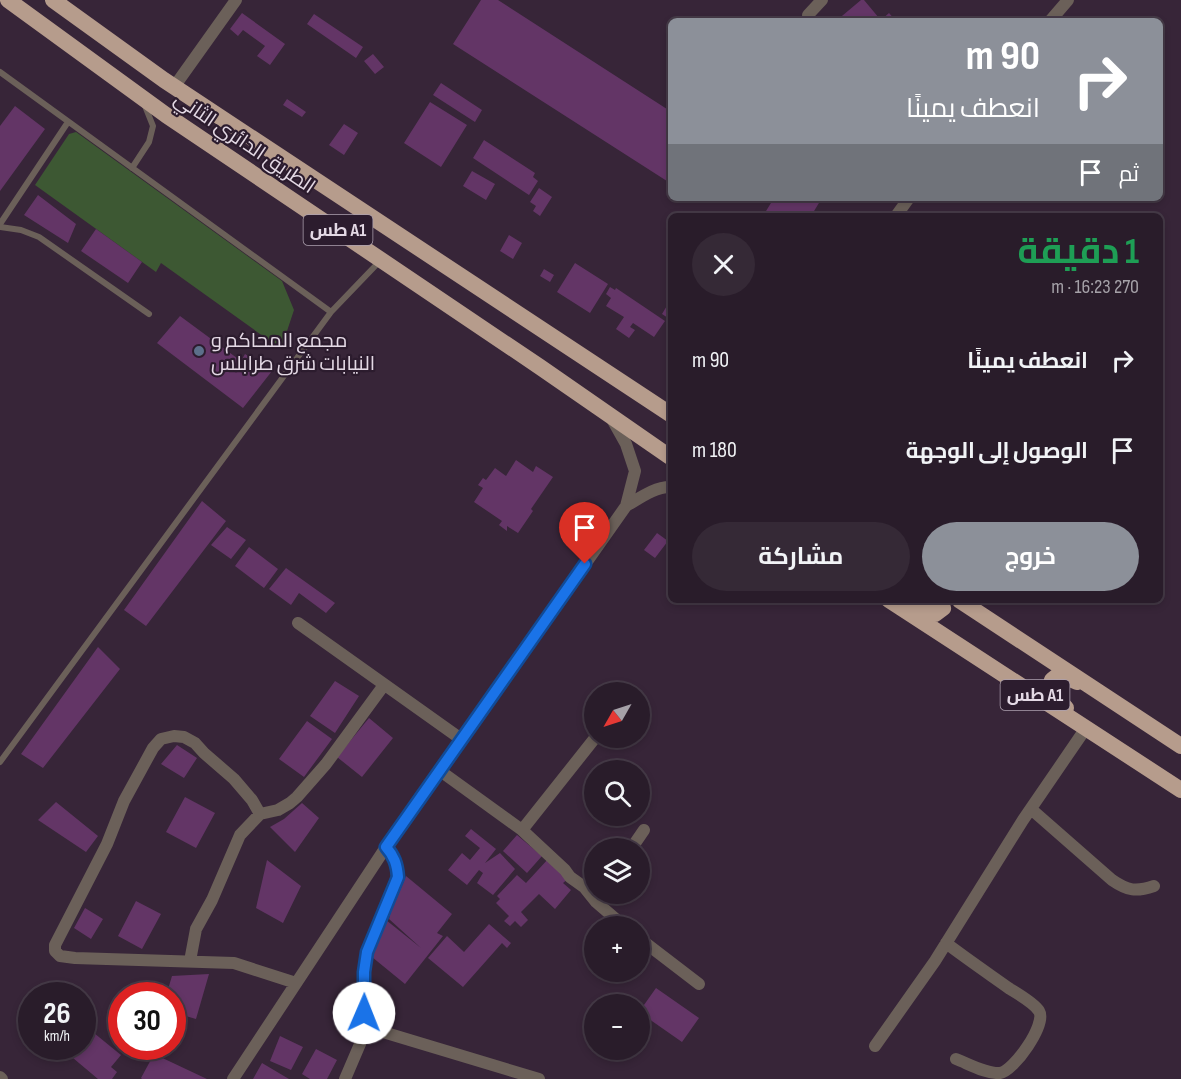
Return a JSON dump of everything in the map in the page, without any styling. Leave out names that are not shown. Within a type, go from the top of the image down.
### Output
[{"type":"highway","name":"الطريق الدائري الثاني","points":[[8,0],[166,114],[668,456]]},
{"type":"highway","name":"الطريق الدائري الثاني","points":[[53,0],[174,87],[668,413]]},
{"type":"highway","name":"طس A1","points":[[894,603],[1181,790]]},
{"type":"highway","points":[[908,603],[935,614],[943,608],[941,603]]},
{"type":"highway","name":"طس A1","points":[[964,603],[1181,746]]},
{"type":"highway","points":[[1086,728],[1055,697],[1050,688],[1052,680],[1057,676],[1094,689]]},
{"type":"street","points":[[174,87],[236,0]]},
{"type":"street","points":[[808,15],[822,0]]},
{"type":"street","points":[[1052,18],[1065,1]]},
{"type":"street","points":[[233,1079],[386,847],[626,506],[635,471],[626,444],[612,417]]},
{"type":"street","points":[[626,506],[651,492],[668,487]]},
{"type":"street","points":[[298,623],[461,739]]},
{"type":"street","points":[[190,962],[196,929],[212,900],[240,835],[260,814],[278,810],[297,797],[326,764],[384,685]]},
{"type":"street","points":[[875,1046],[946,944],[1031,809],[1086,728]]},
{"type":"street","points":[[260,814],[252,800],[234,779],[195,742],[174,736],[161,739],[153,748],[124,801],[107,844],[55,945],[55,951],[60,957],[234,963],[296,983]]},
{"type":"street","points":[[522,831],[587,748]]},
{"type":"street","points":[[440,770],[522,831],[570,877],[584,887]]},
{"type":"street","points":[[1031,809],[1112,880],[1133,890],[1143,890],[1154,886]]},
{"type":"street","points":[[639,838],[644,830]]},
{"type":"street","points":[[345,1079],[360,1044],[367,952],[398,877],[395,860],[386,847]]},
{"type":"street","points":[[604,904],[615,916]]},
{"type":"street","points":[[946,944],[1024,998],[1039,1011],[1041,1017],[1017,1061],[1005,1071],[999,1073],[988,1071],[956,1059]]},
{"type":"street","points":[[650,946],[699,984]]},
{"type":"street","points":[[363,1026],[539,1079]]},
{"type":"lane","points":[[0,72],[331,312]]},
{"type":"lane","points":[[132,168],[149,142],[153,126],[142,97]]},
{"type":"lane","points":[[68,122],[0,226],[21,230],[39,237],[149,314]]},
{"type":"lane","points":[[0,762],[331,312],[381,259]]},
{"type":"green space","points":[[76,132],[282,281],[294,310],[281,349],[161,263],[156,272],[35,185],[69,134]]},
{"type":"building","points":[[481,0],[498,0],[668,110],[668,182],[453,44]]},
{"type":"building","points":[[864,0],[879,18],[840,18]]},
{"type":"building","points":[[242,13],[285,44],[270,65],[257,56],[265,46],[243,30],[238,36],[230,29]]},
{"type":"building","points":[[889,13],[893,18],[883,18]]},
{"type":"building","points":[[314,14],[363,47],[356,58],[307,24]]},
{"type":"building","points":[[373,54],[384,67],[375,74],[364,61]]},
{"type":"building","points":[[441,83],[482,110],[475,122],[433,95]]},
{"type":"building","points":[[287,99],[306,112],[302,117],[283,105]]},
{"type":"building","points":[[430,102],[467,125],[441,167],[404,143]]},
{"type":"building","points":[[15,106],[45,129],[0,191],[0,126]]},
{"type":"building","points":[[344,124],[358,133],[344,155],[329,145]]},
{"type":"building","points":[[484,140],[535,173],[533,177],[538,181],[529,195],[473,158]]},
{"type":"building","points":[[472,171],[495,184],[486,200],[463,186]]},
{"type":"building","points":[[539,188],[552,197],[540,216],[533,211],[536,206],[530,202]]},
{"type":"building","points":[[38,195],[76,224],[68,243],[24,215]]},
{"type":"building","points":[[772,201],[820,201],[813,213],[765,213]]},
{"type":"building","points":[[96,229],[142,262],[128,283],[81,251]]},
{"type":"building","points":[[509,235],[522,243],[513,259],[500,251]]},
{"type":"building","points":[[575,263],[608,284],[590,313],[557,292]]},
{"type":"building","points":[[544,269],[554,275],[550,282],[540,276]]},
{"type":"building","points":[[610,287],[615,290],[616,288],[665,321],[654,337],[633,323],[630,327],[635,330],[629,338],[616,329],[624,317],[606,306],[611,298],[606,294]]},
{"type":"building","points":[[668,304],[668,318],[662,314]]},
{"type":"building","points":[[180,316],[241,361],[245,354],[272,371],[243,408],[157,343]]},
{"type":"building","points":[[516,460],[533,472],[536,466],[553,477],[518,533],[507,526],[507,531],[499,525],[502,521],[474,502],[483,488],[478,485],[483,478],[486,480],[495,468],[506,476]]},
{"type":"building","points":[[202,501],[226,521],[146,626],[124,610]]},
{"type":"building","points":[[227,527],[246,540],[231,559],[211,545]]},
{"type":"building","points":[[657,533],[668,541],[655,558],[644,550]]},
{"type":"building","points":[[249,547],[278,569],[264,588],[235,566]]},
{"type":"building","points":[[286,568],[335,603],[326,613],[299,593],[291,605],[269,589]]},
{"type":"building","points":[[98,647],[120,669],[43,768],[21,754]]},
{"type":"building","points":[[335,681],[359,696],[335,733],[310,716]]},
{"type":"building","points":[[369,718],[393,738],[362,777],[337,757]]},
{"type":"building","points":[[307,721],[332,739],[304,777],[279,759]]},
{"type":"building","points":[[177,745],[197,758],[184,778],[161,764]]},
{"type":"building","points":[[185,797],[215,813],[196,848],[166,832]]},
{"type":"building","points":[[56,802],[98,836],[86,852],[38,820]]},
{"type":"building","points":[[302,803],[319,818],[295,852],[270,827],[284,819]]},
{"type":"building","points":[[471,829],[496,849],[485,863],[500,853],[515,869],[493,895],[477,883],[483,873],[479,870],[467,885],[448,870],[462,853],[470,860],[480,848],[465,836]]},
{"type":"building","points":[[517,835],[542,856],[527,873],[503,851]]},
{"type":"building","points":[[549,858],[570,877],[563,883],[571,890],[555,909],[539,894],[521,912],[528,920],[521,927],[515,921],[510,926],[504,921],[509,916],[496,903],[500,899],[497,896],[517,875],[526,883]]},
{"type":"building","points":[[267,860],[301,886],[283,923],[256,908]]},
{"type":"building","points":[[406,876],[452,914],[437,933],[443,936],[405,984],[372,957],[386,920],[421,948],[389,919],[394,898],[396,900]]},
{"type":"building","points":[[136,901],[161,914],[142,949],[118,936]]},
{"type":"building","points":[[85,908],[103,919],[91,939],[74,928]]},
{"type":"building","points":[[489,924],[511,943],[507,948],[502,943],[463,987],[428,958],[447,936],[464,952]]},
{"type":"building","points":[[209,974],[196,1019],[186,1016],[186,982],[170,982],[172,976]]},
{"type":"building","points":[[656,988],[699,1018],[682,1042],[650,1020],[650,996]]},
{"type":"building","points":[[96,1035],[108,1044],[108,1060],[117,1060],[111,1067],[117,1072],[112,1079],[98,1079],[75,1060],[96,1060]]},
{"type":"building","points":[[280,1036],[303,1047],[291,1070],[270,1061]]},
{"type":"building","points":[[316,1049],[337,1060],[327,1079],[310,1079],[302,1074]]},
{"type":"building","points":[[151,1060],[167,1060],[207,1079],[142,1079]]},
{"type":"building","points":[[262,1063],[289,1079],[253,1079]]},
{"type":"place","name":"مجمع المحاكم و النيابات شرق طرابلس","points":[[199,351]]},
{"type":"route","points":[[364,1013],[364,972],[367,952],[398,877],[395,860],[386,847],[585,564]]}]
